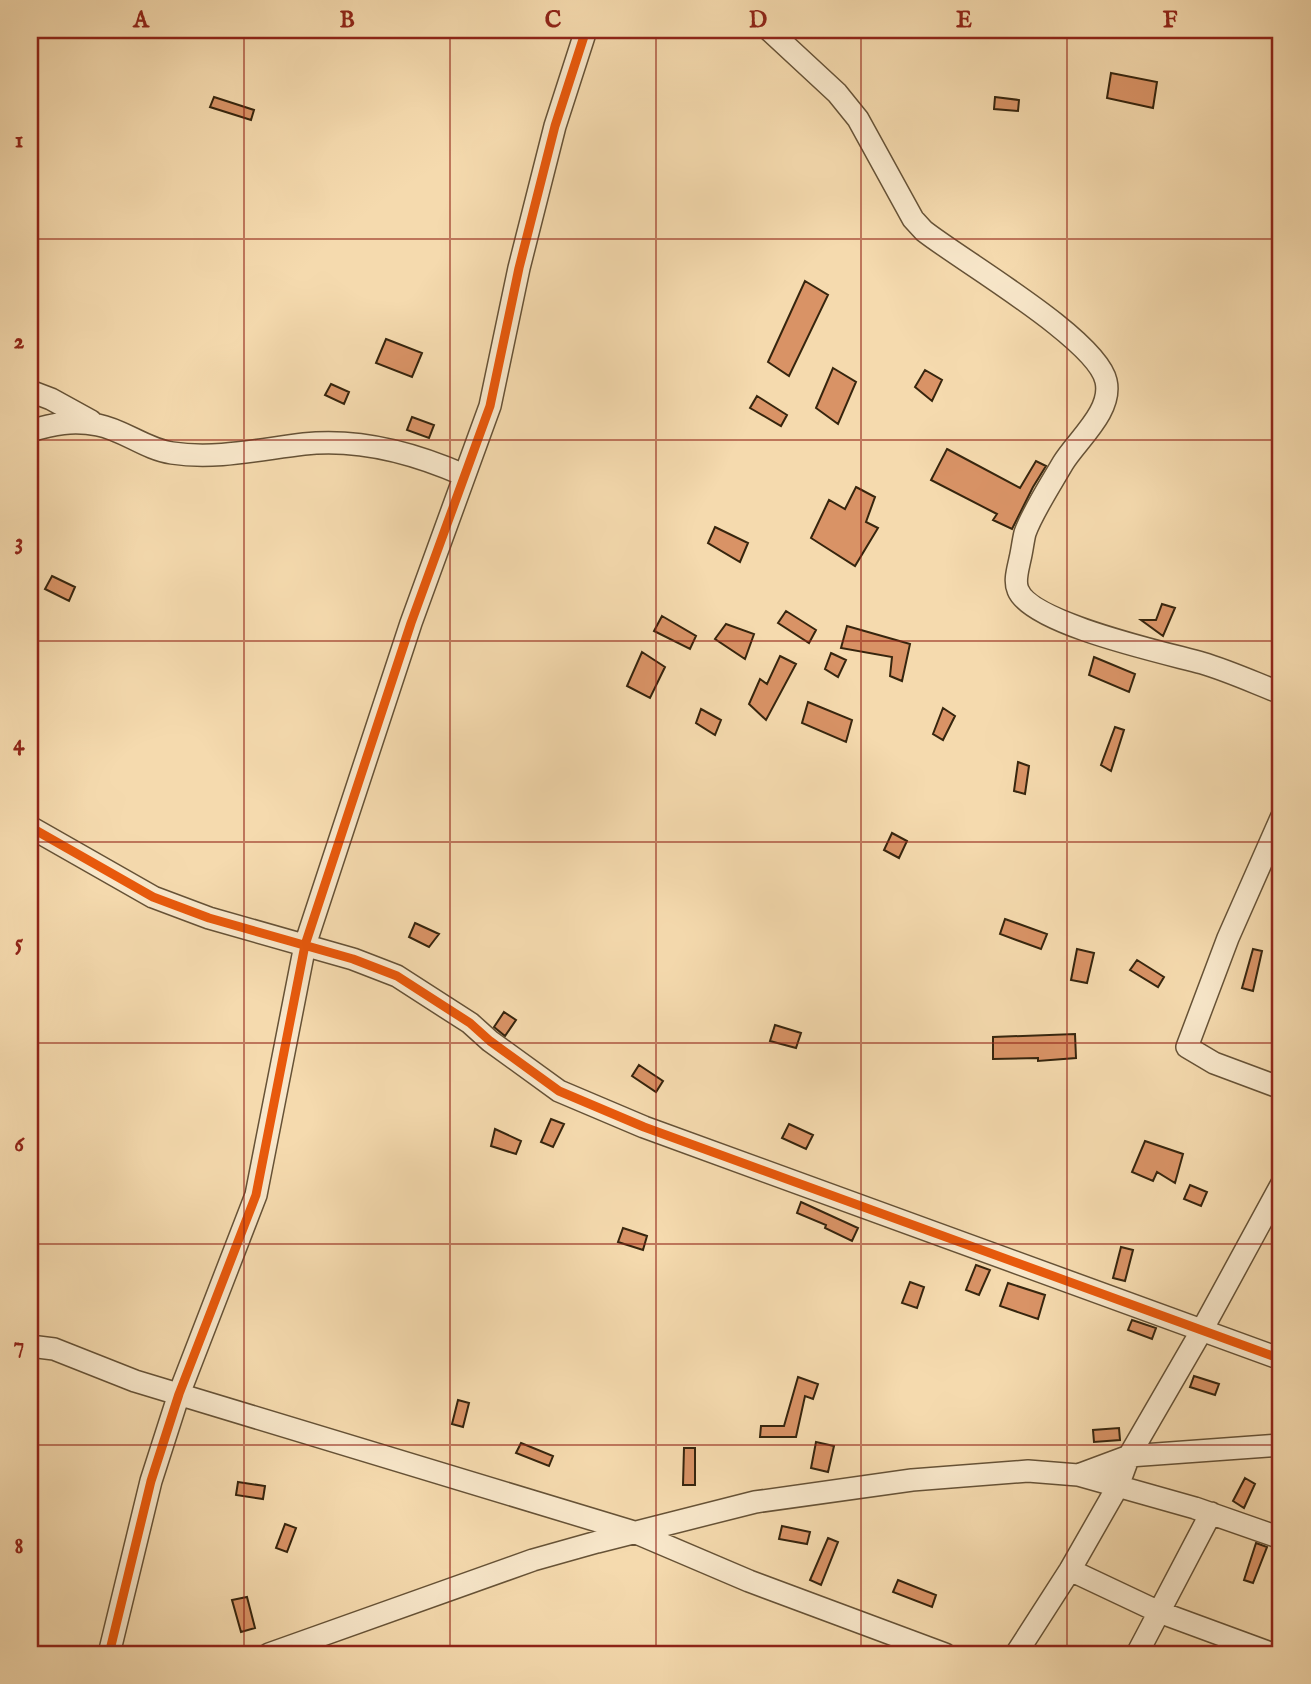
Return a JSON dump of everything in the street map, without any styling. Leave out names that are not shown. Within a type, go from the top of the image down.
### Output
[{"type":"street","points":[[109,1654],[151,1481],[178,1394],[256,1195],[305,945],[411,623],[490,406],[519,268],[551,139],[586,30]]},
{"type":"street","points":[[769,30],[837,93],[858,119],[913,219],[925,231],[1018,296],[1084,347],[1097,362],[1107,381],[1106,399],[1098,414],[1064,461],[1026,532],[1016,580],[1018,592],[1034,608],[1106,637],[1204,664],[1281,693]]},
{"type":"street","points":[[30,391],[149,447],[173,453],[261,452],[305,444],[345,443],[380,447],[464,475]]},
{"type":"street","points":[[30,430],[63,422],[99,425]]},
{"type":"street","points":[[1281,818],[1228,938],[1187,1047],[1214,1063],[1281,1088]]},
{"type":"street","points":[[30,827],[153,897],[209,918],[353,959],[397,976],[470,1023],[490,1041],[559,1091],[643,1127],[1281,1359]]},
{"type":"street","points":[[1016,1654],[1070,1570],[1118,1486],[1129,1456],[1281,1185]]},
{"type":"street","points":[[30,1346],[54,1349],[135,1381],[634,1532],[922,1650],[945,1654]]},
{"type":"street","points":[[1078,1475],[1129,1456],[1281,1445]]},
{"type":"street","points":[[270,1654],[533,1560],[755,1502],[872,1485],[1028,1471],[1078,1475],[1211,1513],[1281,1538]]},
{"type":"street","points":[[1137,1654],[1211,1513]]},
{"type":"street","points":[[1070,1570],[1159,1612],[1273,1654]]},
{"type":"building","points":[[1111,73],[1157,82],[1153,108],[1107,98]]},
{"type":"building","points":[[214,97],[254,110],[251,120],[210,107]]},
{"type":"building","points":[[995,97],[1019,100],[1018,111],[994,109]]},
{"type":"building","points":[[805,281],[828,295],[789,376],[768,362]]},
{"type":"building","points":[[386,339],[422,353],[412,377],[376,363]]},
{"type":"building","points":[[833,368],[856,382],[838,424],[816,408]]},
{"type":"building","points":[[925,370],[942,380],[932,401],[915,387]]},
{"type":"building","points":[[331,384],[349,392],[344,404],[325,395]]},
{"type":"building","points":[[757,396],[787,415],[781,426],[750,408]]},
{"type":"building","points":[[412,417],[434,425],[429,438],[407,430]]},
{"type":"building","points":[[947,449],[1020,488],[1036,461],[1046,466],[1012,529],[993,520],[997,514],[931,480]]},
{"type":"building","points":[[856,487],[875,497],[866,522],[878,528],[855,566],[811,538],[829,500],[845,509]]},
{"type":"building","points":[[715,527],[748,543],[740,562],[708,543]]},
{"type":"building","points":[[52,576],[75,587],[69,601],[45,589]]},
{"type":"building","points":[[1162,604],[1175,608],[1163,636],[1141,620],[1156,620]]},
{"type":"building","points":[[786,611],[816,630],[809,643],[778,623]]},
{"type":"building","points":[[662,616],[696,636],[690,649],[654,631]]},
{"type":"building","points":[[726,624],[754,634],[745,659],[715,639]]},
{"type":"building","points":[[847,626],[910,644],[902,681],[890,676],[892,657],[841,648]]},
{"type":"building","points":[[642,652],[665,667],[650,698],[627,686]]},
{"type":"building","points":[[831,653],[846,660],[838,677],[825,669]]},
{"type":"building","points":[[780,656],[796,664],[766,720],[749,704],[760,679],[767,684]]},
{"type":"building","points":[[1094,657],[1135,674],[1129,692],[1089,675]]},
{"type":"building","points":[[808,702],[852,720],[846,742],[802,723]]},
{"type":"building","points":[[943,708],[955,716],[943,740],[933,734]]},
{"type":"building","points":[[701,709],[721,720],[715,735],[696,723]]},
{"type":"building","points":[[1115,727],[1124,730],[1111,771],[1101,765]]},
{"type":"building","points":[[1018,762],[1029,766],[1025,794],[1014,791]]},
{"type":"building","points":[[892,833],[907,841],[899,858],[884,850]]},
{"type":"building","points":[[1005,919],[1047,934],[1041,949],[1000,934]]},
{"type":"building","points":[[415,923],[439,934],[429,947],[409,937]]},
{"type":"building","points":[[1077,949],[1094,953],[1087,983],[1071,980]]},
{"type":"building","points":[[1253,949],[1262,951],[1253,991],[1242,988]]},
{"type":"building","points":[[1137,960],[1164,977],[1158,987],[1130,970]]},
{"type":"building","points":[[504,1012],[516,1020],[505,1036],[494,1027]]},
{"type":"building","points":[[775,1025],[801,1033],[796,1048],[770,1041]]},
{"type":"building","points":[[1075,1034],[1076,1058],[1038,1061],[1038,1058],[993,1059],[993,1037]]},
{"type":"building","points":[[639,1065],[663,1081],[656,1092],[632,1076]]},
{"type":"building","points":[[551,1119],[564,1124],[553,1147],[541,1142]]},
{"type":"building","points":[[789,1124],[813,1135],[806,1149],[782,1138]]},
{"type":"building","points":[[495,1129],[521,1141],[516,1154],[491,1146]]},
{"type":"building","points":[[1145,1141],[1183,1154],[1175,1183],[1157,1172],[1153,1181],[1132,1172]]},
{"type":"building","points":[[1190,1185],[1207,1192],[1201,1206],[1184,1199]]},
{"type":"building","points":[[801,1202],[858,1228],[852,1241],[825,1228],[826,1225],[797,1213]]},
{"type":"building","points":[[623,1228],[647,1236],[643,1250],[618,1242]]},
{"type":"building","points":[[1121,1247],[1133,1250],[1125,1281],[1113,1278]]},
{"type":"building","points":[[976,1265],[990,1270],[979,1295],[966,1290]]},
{"type":"building","points":[[910,1282],[924,1287],[917,1308],[902,1303]]},
{"type":"building","points":[[1008,1283],[1045,1295],[1038,1319],[1000,1306]]},
{"type":"building","points":[[1132,1320],[1156,1328],[1152,1339],[1128,1330]]},
{"type":"building","points":[[1194,1376],[1219,1384],[1215,1395],[1190,1387]]},
{"type":"building","points":[[798,1377],[818,1384],[813,1399],[805,1396],[796,1437],[760,1437],[761,1426],[784,1426]]},
{"type":"building","points":[[458,1400],[469,1403],[463,1427],[452,1424]]},
{"type":"building","points":[[1119,1428],[1120,1440],[1094,1442],[1093,1430]]},
{"type":"building","points":[[816,1442],[834,1446],[828,1472],[811,1468]]},
{"type":"building","points":[[521,1443],[553,1456],[549,1466],[516,1453]]},
{"type":"building","points":[[684,1448],[695,1448],[695,1485],[683,1485]]},
{"type":"building","points":[[1245,1478],[1255,1484],[1244,1508],[1233,1501]]},
{"type":"building","points":[[238,1482],[265,1486],[263,1499],[236,1495]]},
{"type":"building","points":[[285,1524],[296,1528],[287,1552],[276,1548]]},
{"type":"building","points":[[782,1526],[810,1532],[807,1544],[779,1539]]},
{"type":"building","points":[[828,1538],[838,1542],[821,1585],[810,1580]]},
{"type":"building","points":[[1256,1543],[1267,1547],[1253,1583],[1244,1580]]},
{"type":"building","points":[[898,1580],[936,1595],[932,1607],[893,1592]]},
{"type":"building","points":[[247,1597],[255,1628],[241,1632],[232,1600]]},
{"type":"cycle path","points":[[109,1654],[151,1481],[179,1394],[256,1195],[305,945],[411,623],[490,406],[519,268],[555,126],[586,30]]},
{"type":"cycle path","points":[[30,827],[153,897],[209,918],[353,959],[397,976],[470,1023],[490,1041],[559,1091],[644,1127],[1281,1359]]}]
